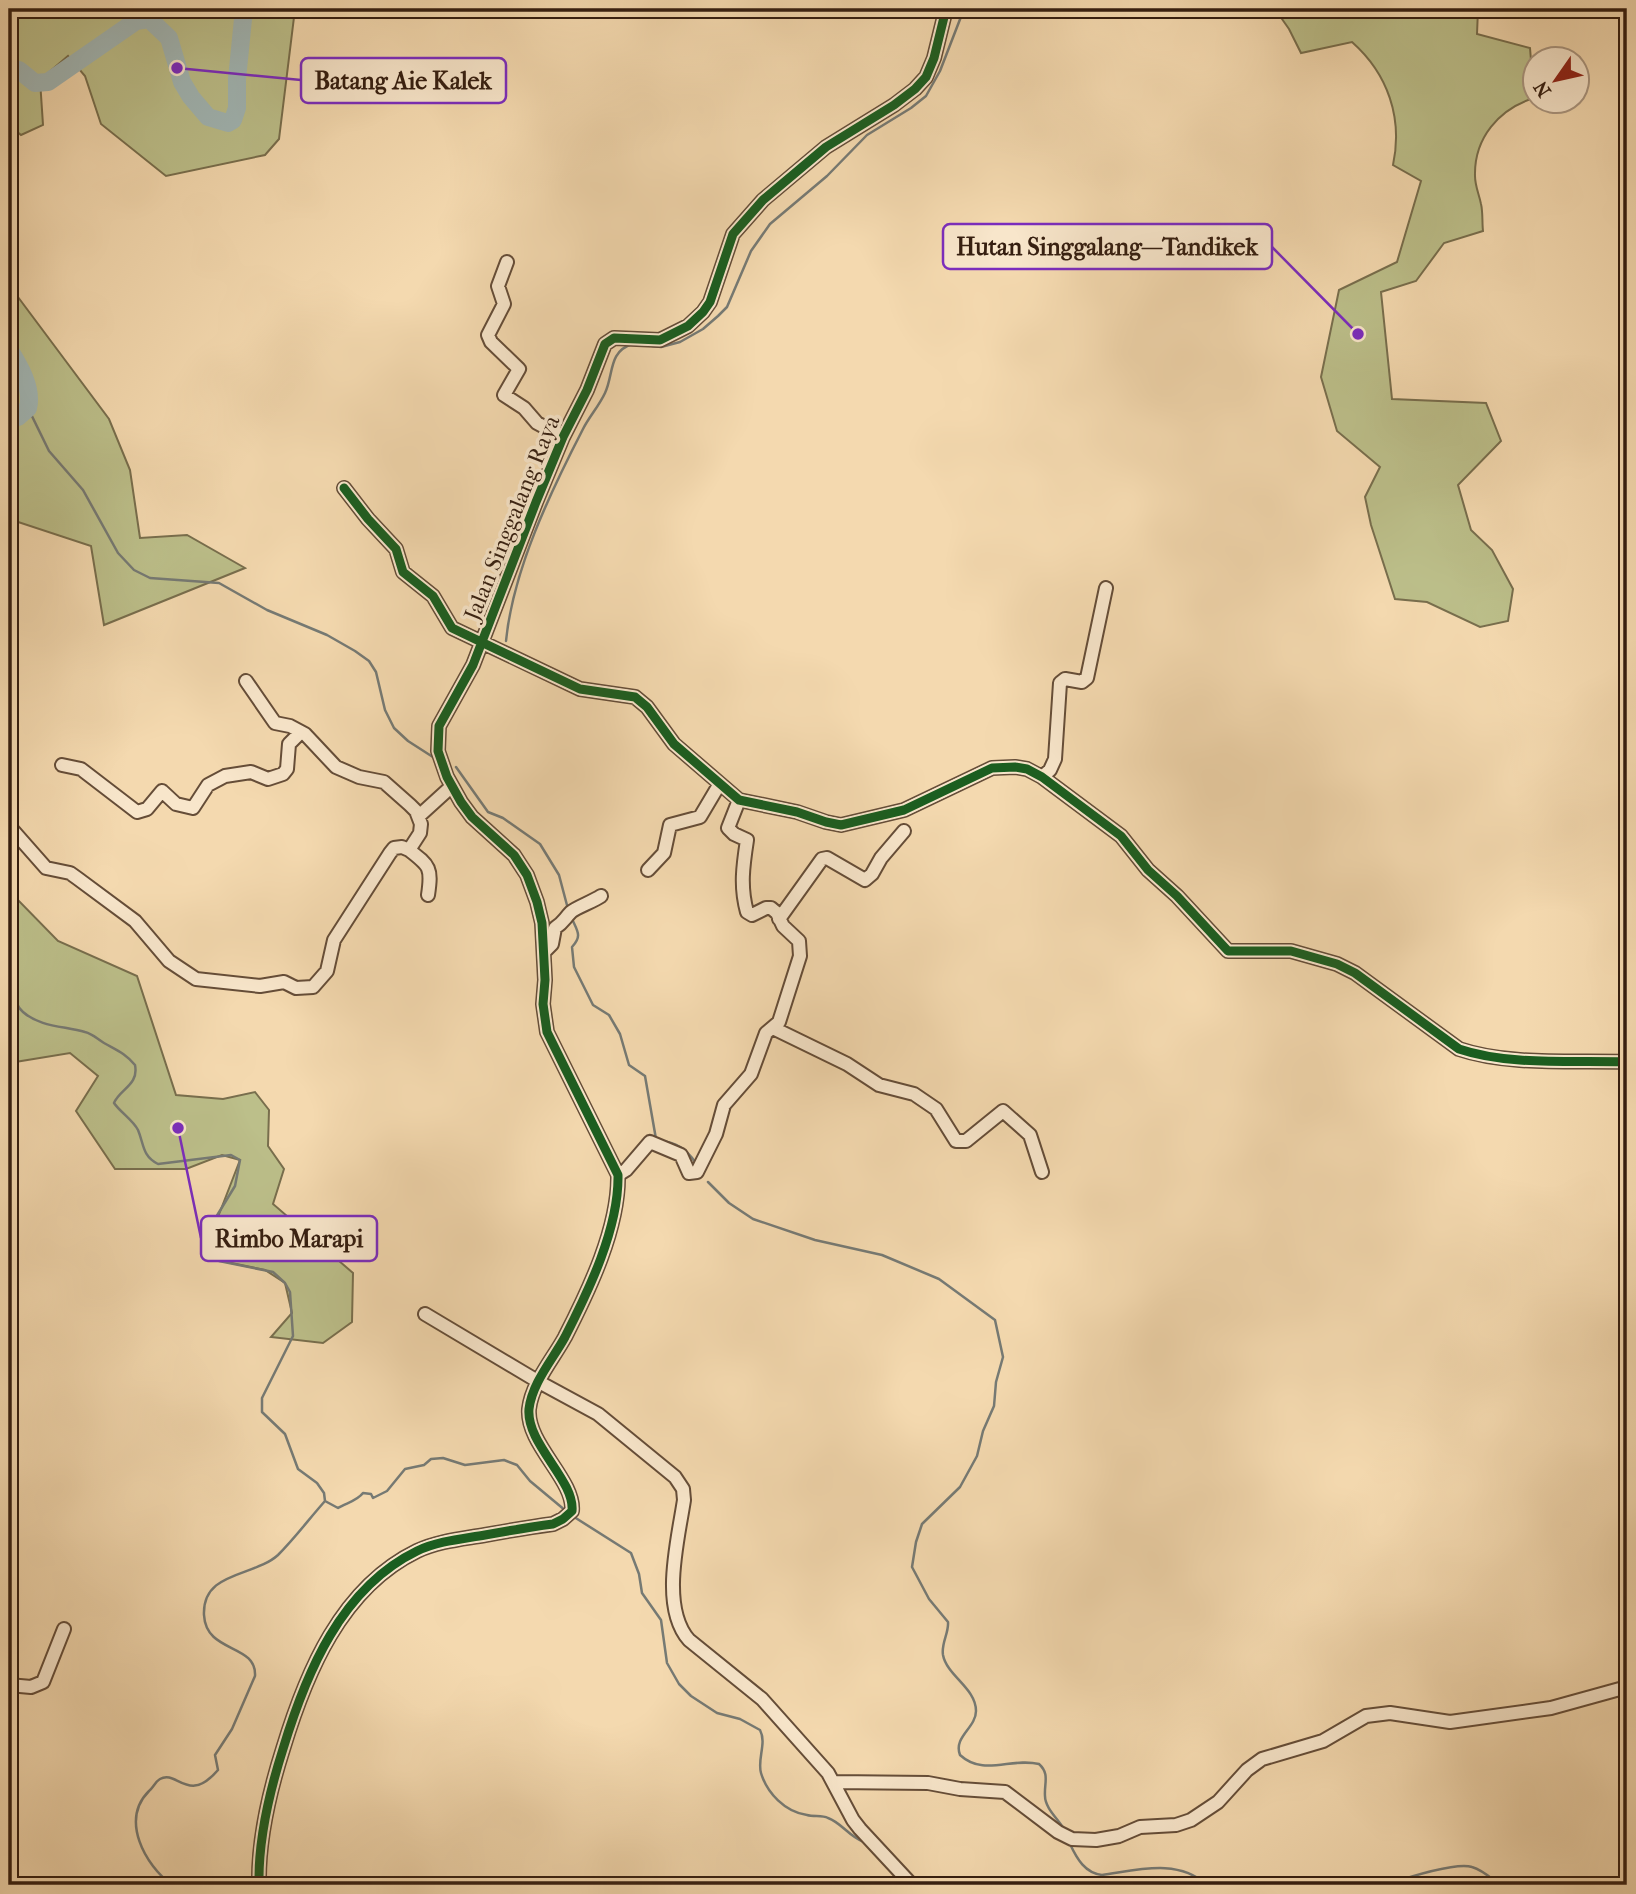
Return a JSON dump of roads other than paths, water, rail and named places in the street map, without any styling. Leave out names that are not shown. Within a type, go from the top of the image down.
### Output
[{"type":"street","name":"Jalan Singgalang Raya","points":[[618,1175],[547,1032],[543,1004],[544,951],[537,902],[527,875],[514,855],[472,817],[452,786],[438,751],[439,726],[473,666],[536,502],[605,344],[614,338],[660,340],[688,326],[703,312],[710,303],[733,234],[763,200],[826,147],[894,105],[915,89],[926,76],[934,58],[946,9]]},
{"type":"street","points":[[507,262],[498,286],[504,304],[488,335],[491,342],[519,369],[504,395],[524,408],[537,422],[563,437]]},
{"type":"street","points":[[344,488],[368,519],[396,548],[403,572],[433,596],[450,626],[580,689],[635,697],[647,707],[674,744],[739,800],[797,812],[841,825],[904,810],[992,768],[1027,769],[1042,777],[1121,836],[1148,870],[1177,896],[1228,950],[1291,951],[1337,964],[1355,973],[1459,1049],[1472,1053],[1517,1059],[1627,1062]]},
{"type":"street","points":[[1042,777],[1055,759],[1060,683],[1065,679],[1082,681],[1087,678],[1106,589]]},
{"type":"street","points":[[246,681],[271,720],[312,740],[336,767],[359,777],[384,782],[410,805],[419,816],[421,824],[420,833],[409,850]]},
{"type":"street","points":[[62,765],[81,769],[136,812],[147,809],[162,791],[176,804],[193,808],[208,785],[225,776],[251,772],[268,779],[286,772],[289,744],[300,732]]},
{"type":"street","points":[[648,870],[664,853],[670,825],[700,817],[719,785]]},
{"type":"street","points":[[419,816],[452,786]]},
{"type":"street","points":[[259,1885],[260,1841],[278,1764],[309,1674],[339,1620],[377,1578],[416,1551],[457,1539],[553,1524],[563,1520],[572,1511],[571,1497],[531,1426],[529,1412],[538,1382],[564,1337],[591,1279],[614,1219],[618,1175],[626,1170],[650,1142],[681,1155],[689,1173],[697,1172],[716,1134],[724,1105],[751,1074],[766,1033],[779,1022],[800,951],[798,939],[783,926],[771,908],[752,915],[747,912],[741,889],[743,858],[748,842],[734,834],[728,826],[739,800]]},
{"type":"street","points":[[9,825],[46,868],[69,873],[135,921],[169,961],[196,979],[260,986],[284,982],[296,988],[313,987],[322,980],[331,959],[334,940],[394,848],[409,850],[427,864],[428,895]]},
{"type":"street","points":[[779,919],[822,859],[827,858],[865,880],[873,874],[881,858],[904,831]]},
{"type":"street","points":[[544,951],[552,944],[555,928],[564,923],[570,913],[601,896]]},
{"type":"street","points":[[774,1028],[847,1064],[879,1085],[914,1094],[936,1110],[956,1141],[966,1141],[1003,1111],[1030,1135],[1042,1172]]},
{"type":"street","points":[[425,1314],[538,1382],[598,1414],[675,1477],[683,1489],[684,1500],[673,1596],[681,1630],[689,1640],[762,1699],[834,1782],[853,1820],[912,1885]]},
{"type":"street","points":[[9,1685],[31,1688],[43,1682],[64,1629]]},
{"type":"street","points":[[834,1782],[928,1783],[960,1789],[1005,1792],[1058,1832],[1072,1839],[1096,1840],[1119,1836],[1140,1827],[1176,1825],[1191,1820],[1218,1802],[1247,1770],[1262,1759],[1323,1741],[1366,1716],[1390,1713],[1450,1721],[1551,1709],[1627,1686]]},
{"type":"waterway","points":[[9,68],[19,70],[35,83],[48,82],[136,21],[149,19],[169,38],[182,82],[191,97],[208,117],[228,123],[233,120],[237,108],[244,9]]},
{"type":"waterway","points":[[652,346],[661,347],[680,342],[703,329],[718,316],[727,307],[751,251],[770,224],[827,176],[867,135],[926,96],[940,71],[964,9]]},
{"type":"waterway","points":[[506,641],[516,587],[546,505],[583,429],[605,393],[615,358],[632,344]]},
{"type":"waterway","points":[[9,349],[29,393],[28,408],[18,417],[9,419]]},
{"type":"waterway","points":[[28,408],[49,451],[83,490],[118,553],[134,570],[150,578],[219,583],[267,610],[327,635],[355,651],[369,661],[376,672],[385,710],[394,728],[408,741],[436,759]]},
{"type":"waterway","points":[[456,767],[488,812],[503,818],[540,844],[559,875],[568,909]]},
{"type":"waterway","points":[[572,919],[578,934],[572,947],[574,967],[593,1005],[609,1015],[620,1034],[629,1065],[645,1076],[656,1139]]},
{"type":"waterway","points":[[9,978],[19,1008],[30,1017],[90,1034],[135,1065],[132,1082],[114,1103],[136,1126],[146,1153],[153,1161],[158,1164],[231,1155],[240,1160],[235,1186],[210,1227],[206,1248],[209,1255],[219,1261],[273,1272],[290,1292],[293,1336],[262,1398],[262,1412],[285,1434],[298,1469],[317,1483],[324,1493],[325,1501]]},
{"type":"waterway","points":[[661,1141],[681,1147],[695,1162]]},
{"type":"waterway","points":[[708,1182],[729,1203],[753,1219],[815,1240],[882,1255],[939,1279],[995,1320],[1003,1357],[996,1382],[994,1406],[983,1431],[977,1456],[960,1487],[922,1524],[912,1567],[929,1599],[948,1622],[943,1655],[975,1703],[975,1717],[960,1743],[960,1755],[979,1765],[1039,1764],[1045,1775],[1047,1804],[1062,1826]]},
{"type":"waterway","points":[[325,1501],[338,1508],[363,1493],[371,1494],[373,1498],[387,1491],[405,1469],[424,1465],[431,1459],[443,1458],[465,1465],[504,1460],[517,1465],[530,1481],[566,1511]]},
{"type":"waterway","points":[[172,1885],[153,1866],[140,1841],[136,1828],[141,1803],[160,1779],[166,1777],[191,1786],[199,1785],[218,1770],[215,1755],[232,1729],[255,1676],[248,1658],[222,1643],[207,1627],[204,1615],[206,1601],[211,1590],[220,1582],[268,1562],[278,1555],[325,1501]]},
{"type":"waterway","points":[[571,1515],[631,1553],[639,1574],[642,1593],[661,1620],[667,1663],[679,1684],[691,1696],[717,1713],[740,1719],[760,1730],[763,1740],[761,1773],[772,1794],[791,1810],[828,1818],[864,1842]]},
{"type":"waterway","points":[[1070,1844],[1082,1864],[1096,1874],[1171,1869],[1183,1871],[1207,1885]]},
{"type":"waterway","points":[[1385,1885],[1429,1872],[1464,1866],[1480,1870],[1500,1885]]},
{"type":"waterway","points":[[1580,1885],[1601,1878],[1620,1885]]},
{"type":"place","name":"Batang Aie Kalek","points":[[177,68]]},
{"type":"place","name":"Hutan Singgalang—Tandikek","points":[[1358,334]]},
{"type":"place","name":"Rimbo Marapi","points":[[178,1128]]}]
